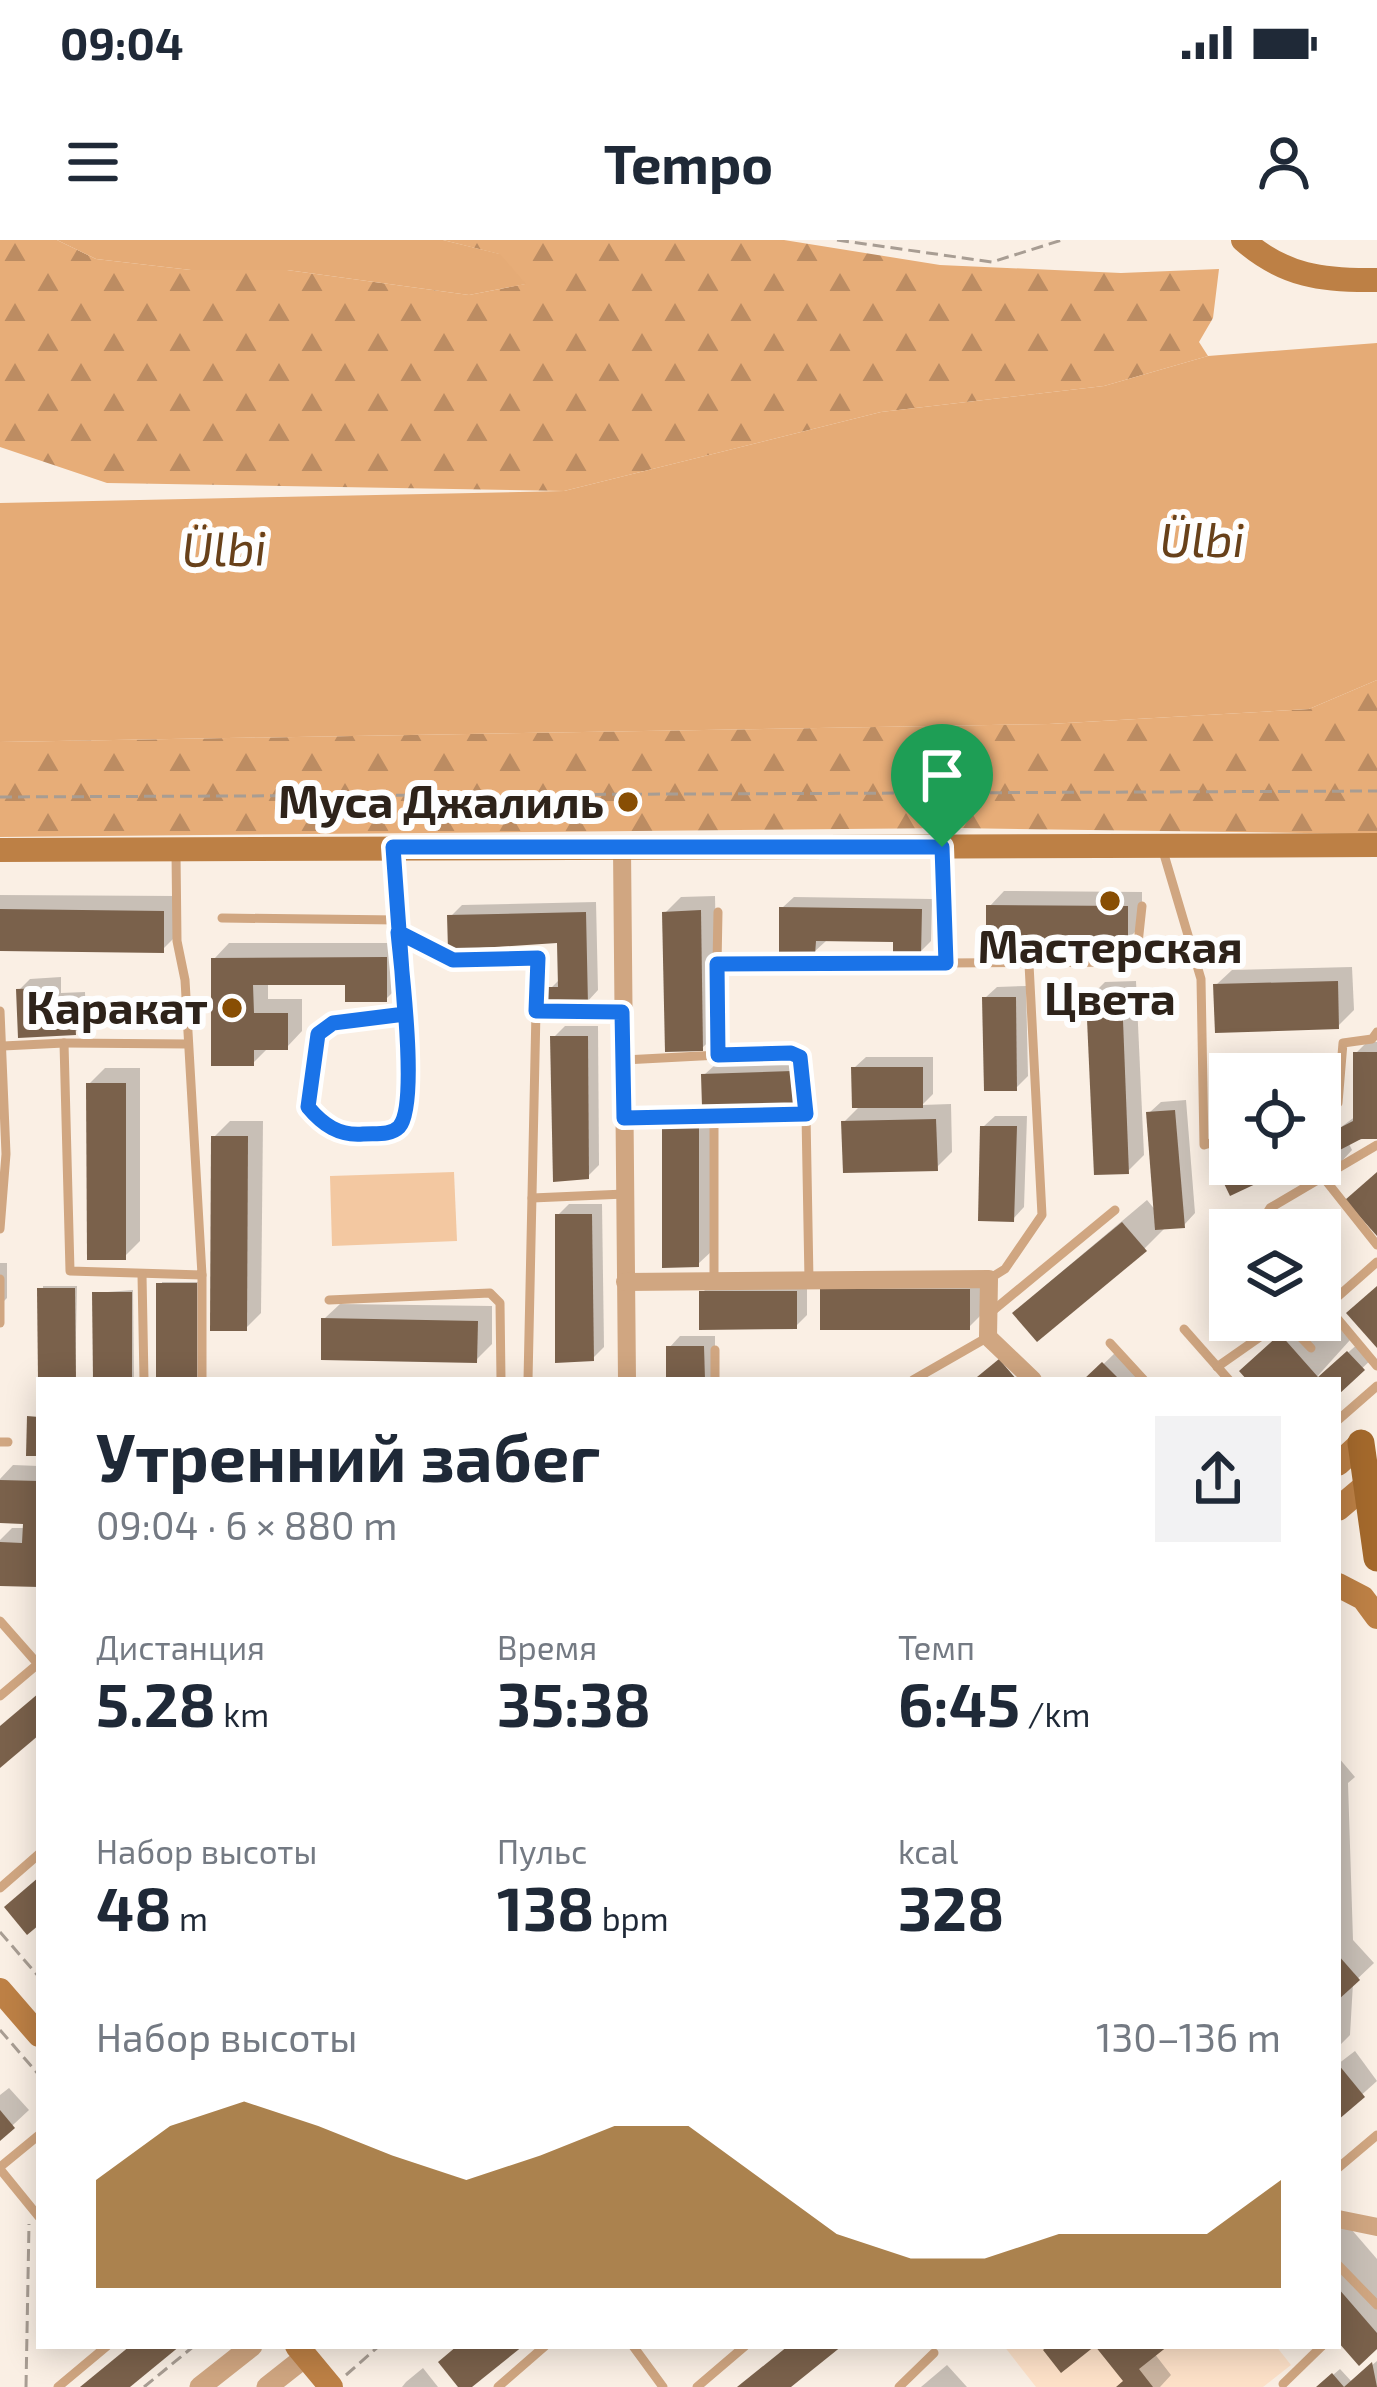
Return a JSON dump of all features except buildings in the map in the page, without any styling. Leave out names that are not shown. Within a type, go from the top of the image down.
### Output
[{"type":"main road","points":[[1243,240],[1269,262],[1295,274],[1327,280],[1377,280]]},
{"type":"main road","points":[[0,850],[1377,845]]},
{"type":"main road","points":[[1341,1462],[1372,1440]]},
{"type":"main road","points":[[1372,1440],[1377,1558]]},
{"type":"main road","points":[[1341,1506],[1372,1480]]},
{"type":"main road","points":[[1341,1587],[1363,1598],[1377,1617]]},
{"type":"main road","points":[[0,1990],[36,2031]]},
{"type":"main road","points":[[307,2350],[330,2387]]},
{"type":"street","points":[[622,849],[627,1377]]},
{"type":"street","points":[[626,1282],[989,1279],[988,1337],[1030,1377]]},
{"type":"street","points":[[1341,2220],[1377,2227]]},
{"type":"street","points":[[200,2387],[247,2349]]},
{"type":"street","points":[[267,2387],[307,2350]]},
{"type":"lane","points":[[1161,846],[1202,979],[1204,1145],[1209,1143]]},
{"type":"lane","points":[[393,847],[405,1014],[408,1109],[402,1124],[392,1132],[349,1136],[322,1124],[308,1107],[318,1034],[333,1023],[405,1014]]},
{"type":"lane","points":[[942,847],[946,963]]},
{"type":"lane","points":[[176,848],[177,941],[185,980],[202,1275],[202,1377]]},
{"type":"lane","points":[[717,964],[1136,962],[1142,906]]},
{"type":"lane","points":[[718,912],[718,1055]]},
{"type":"lane","points":[[222,918],[398,926],[453,960],[538,958],[528,1377]]},
{"type":"lane","points":[[989,1279],[1005,1269],[1042,1215],[1029,964]]},
{"type":"lane","points":[[0,1010],[0,1229]]},
{"type":"lane","points":[[536,1011],[622,1012]]},
{"type":"lane","points":[[1341,1067],[1343,1043],[1372,1039],[1377,1032]]},
{"type":"lane","points":[[64,1043],[70,1270],[202,1275]]},
{"type":"lane","points":[[3,1046],[188,1044]]},
{"type":"lane","points":[[624,1060],[791,1053],[800,1057],[806,1114],[809,1280]]},
{"type":"lane","points":[[624,1118],[806,1114]]},
{"type":"lane","points":[[714,1118],[714,1282]]},
{"type":"lane","points":[[1341,1166],[1377,1145]]},
{"type":"lane","points":[[1269,1209],[1309,1185]]},
{"type":"lane","points":[[1329,1185],[1377,1244]]},
{"type":"lane","points":[[532,1198],[625,1194]]},
{"type":"lane","points":[[989,1314],[1115,1210]]},
{"type":"lane","points":[[1341,1289],[1377,1262]]},
{"type":"lane","points":[[142,1275],[144,1377]]},
{"type":"lane","points":[[0,1279],[0,1323]]},
{"type":"lane","points":[[329,1300],[490,1293],[500,1303],[501,1377]]},
{"type":"lane","points":[[1217,1367],[1284,1320],[1311,1348]]},
{"type":"lane","points":[[1341,1323],[1377,1366]]},
{"type":"lane","points":[[1184,1329],[1225,1377]]},
{"type":"lane","points":[[918,1377],[988,1337]]},
{"type":"lane","points":[[1111,1343],[1141,1377]]},
{"type":"lane","points":[[715,1349],[715,1377]]},
{"type":"lane","points":[[1341,1417],[1377,1386]]},
{"type":"lane","points":[[0,1621],[36,1661]]},
{"type":"lane","points":[[0,1696],[36,1665]]},
{"type":"lane","points":[[0,1888],[36,1857]]},
{"type":"lane","points":[[1341,2165],[1377,2135]]},
{"type":"lane","points":[[36,2138],[0,2168],[36,2213]]},
{"type":"lane","points":[[1341,2268],[1377,2305]]},
{"type":"lane","points":[[58,2387],[103,2349]]},
{"type":"lane","points":[[498,2387],[542,2349]]},
{"type":"lane","points":[[635,2349],[663,2387]]},
{"type":"lane","points":[[697,2387],[741,2349]]},
{"type":"lane","points":[[1283,2384],[1319,2349]]},
{"type":"lane","points":[[899,2387],[934,2353]]},
{"type":"path","points":[[837,240],[992,262],[1062,240]]},
{"type":"path","points":[[0,797],[1377,791]]},
{"type":"path","points":[[0,1932],[36,1974]]},
{"type":"path","points":[[0,2030],[36,2072]]},
{"type":"path","points":[[26,2387],[29,2204]]},
{"type":"path","points":[[144,2387],[190,2349]]},
{"type":"path","points":[[330,2387],[375,2349]]},
{"type":"shaded area","points":[[454,1172],[457,1241],[332,1246],[330,1176]]},
{"type":"shaded area","points":[[1006,2349],[1278,2349],[1291,2365],[1263,2387],[1036,2387]]},
{"type":"green space","points":[[0,240],[57,240],[96,259],[191,270],[287,270],[469,295],[525,284],[499,254],[443,240],[784,240],[940,265],[1121,273],[1219,269],[1213,318],[1199,342],[1208,356],[1104,386],[881,412],[564,491],[107,483],[0,447]]},
{"type":"green space","points":[[1377,680],[1377,834],[954,828],[0,837],[0,742],[1049,724],[1309,709]]},
{"type":"water","points":[[57,240],[443,240],[500,254],[526,284],[469,295],[287,270],[191,270],[96,259]]},
{"type":"water","name":"Ülbi","points":[[1377,343],[1377,680],[1309,709],[1049,724],[0,742],[0,503],[564,491],[881,412],[1104,386],[1208,356]]},
{"type":"place","name":"Муса Джалиль","points":[[628,802]]},
{"type":"place","name":"Мастерская Цвета","points":[[1110,901]]},
{"type":"place","name":"Каракат","points":[[232,1008]]},
{"type":"route","points":[[942,847],[393,847],[398,932],[405,1014],[333,1023],[318,1034],[311,1054],[308,1107],[322,1124],[349,1136],[392,1132],[402,1124],[408,1109],[405,1014],[398,932],[453,960],[538,958],[542,964],[536,1011],[622,1012],[624,1118],[806,1114],[805,1066],[800,1057],[791,1053],[718,1055],[717,964],[946,963],[942,847]]}]
